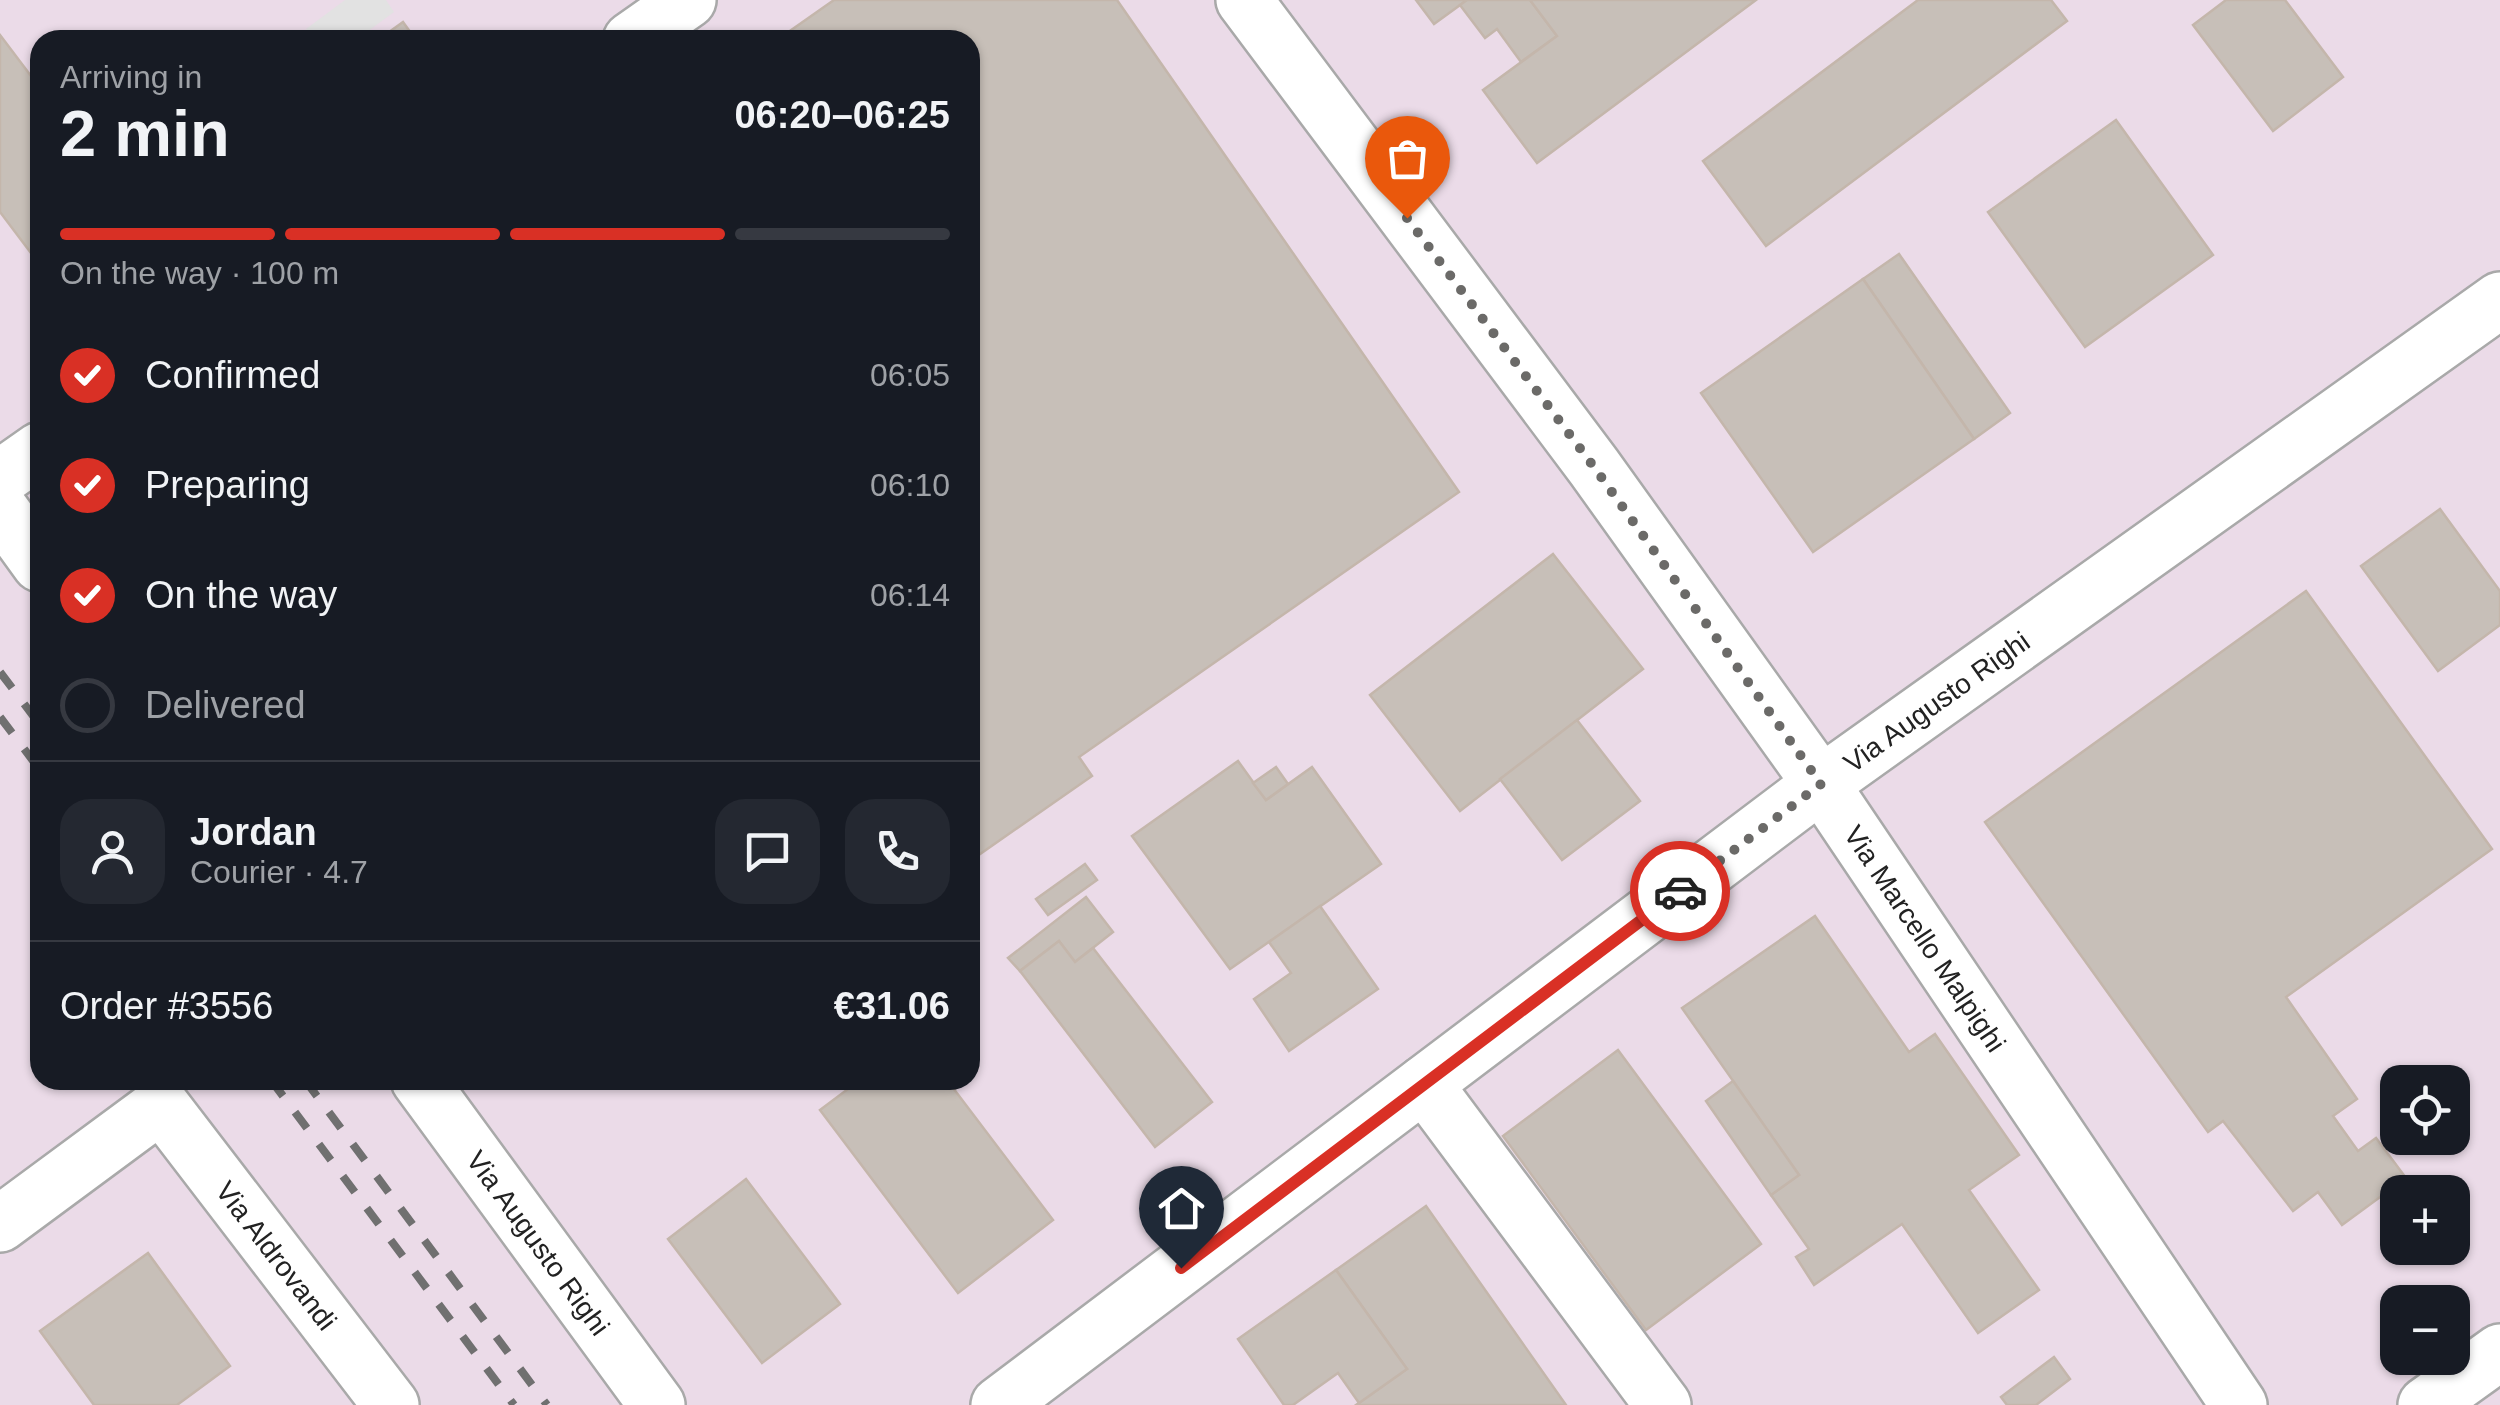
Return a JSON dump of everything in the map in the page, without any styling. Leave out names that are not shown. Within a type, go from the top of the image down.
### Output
[{"type":"street","points":[[645,30],[688,0]]},
{"type":"street","name":"Via Marcello Malpighi","points":[[1244,0],[1594,467],[1821,784],[2239,1405]]},
{"type":"street","name":"Via Augusto Righi","points":[[999,1405],[1821,784],[2500,300]]},
{"type":"street","points":[[0,478],[30,457]]},
{"type":"street","points":[[0,509],[30,550]]},
{"type":"street","points":[[1424,1084],[1663,1405]]},
{"type":"street","name":"Via Augusto Righi","points":[[425,1090],[657,1405]]},
{"type":"street","name":"Via Aldrovandi","points":[[0,1224],[161,1105],[391,1405]]},
{"type":"street","points":[[2426,1405],[2500,1352]]},
{"type":"shaded area","points":[[0,0],[2500,0],[2500,1405],[0,1405]]},
{"type":"shaded area","points":[[345,0],[386,0],[394,12],[370,30],[306,29]]},
{"type":"building","points":[[834,0],[1117,0],[1459,492],[1079,757],[1092,776],[980,854],[980,30],[791,30]]},
{"type":"building","points":[[1416,0],[1467,0],[1434,24]]},
{"type":"building","points":[[1467,0],[1530,0],[1557,36],[1521,62],[1497,29],[1485,38],[1460,5]]},
{"type":"building","points":[[1530,0],[1756,0],[1537,163],[1483,90],[1557,36]]},
{"type":"building","points":[[1918,0],[2051,0],[2067,21],[1766,246],[1703,161]]},
{"type":"building","points":[[2226,0],[2285,0],[2343,77],[2273,131],[2193,25]]},
{"type":"building","points":[[403,22],[409,30],[392,30]]},
{"type":"building","points":[[0,35],[30,75],[30,252],[0,212]]},
{"type":"building","points":[[2116,120],[2213,255],[2085,347],[1988,212]]},
{"type":"building","points":[[1899,254],[2010,413],[1974,439],[1863,279]]},
{"type":"building","points":[[1863,279],[1974,439],[1813,552],[1701,393]]},
{"type":"building","points":[[2440,509],[2500,591],[2500,625],[2438,671],[2361,566]]},
{"type":"building","points":[[1553,554],[1643,669],[1460,811],[1370,695]]},
{"type":"building","points":[[2306,591],[2492,849],[2286,997],[2357,1099],[2333,1116],[2358,1151],[2376,1138],[2380,1155],[2389,1155],[2404,1175],[2380,1175],[2380,1197],[2342,1225],[2318,1192],[2293,1211],[2223,1121],[2208,1132],[1985,822]]},
{"type":"building","points":[[1577,720],[1640,801],[1562,860],[1500,779]]},
{"type":"building","points":[[1238,761],[1266,800],[1312,767],[1381,864],[1230,969],[1132,836]]},
{"type":"building","points":[[1276,767],[1288,784],[1266,800],[1253,783]]},
{"type":"building","points":[[1085,864],[1097,880],[1048,915],[1036,899]]},
{"type":"building","points":[[1086,897],[1113,932],[1075,962],[1059,941],[1020,971],[1008,958]]},
{"type":"building","points":[[1320,906],[1378,989],[1289,1051],[1254,999],[1291,973],[1269,942]]},
{"type":"building","points":[[1815,916],[1909,1052],[1935,1034],[2019,1155],[1969,1190],[2039,1290],[1978,1333],[1902,1224],[1814,1285],[1796,1257],[1809,1249],[1771,1195],[1799,1175],[1682,1008]]},
{"type":"building","points":[[1059,941],[1075,962],[1093,948],[1212,1102],[1155,1147],[1020,971]]},
{"type":"building","points":[[1618,1050],[1761,1244],[1646,1330],[1503,1136]]},
{"type":"building","points":[[1733,1081],[1799,1175],[1771,1195],[1706,1101]]},
{"type":"building","points":[[847,1090],[955,1090],[1053,1220],[958,1293],[820,1110]]},
{"type":"building","points":[[746,1179],[840,1304],[762,1363],[668,1239]]},
{"type":"building","points":[[1426,1206],[1566,1405],[1356,1405],[1407,1369],[1336,1270]]},
{"type":"building","points":[[148,1253],[230,1366],[177,1405],[94,1405],[40,1331]]},
{"type":"building","points":[[1336,1270],[1407,1369],[1359,1403],[1338,1373],[1293,1405],[1284,1405],[1238,1339]]},
{"type":"building","points":[[2054,1357],[2070,1379],[2036,1405],[2007,1405],[2001,1397]]},
{"type":"railway","points":[[0,672],[30,712]]},
{"type":"railway","points":[[0,717],[30,757]]},
{"type":"railway","points":[[278,1090],[514,1405]]},
{"type":"railway","points":[[312,1090],[547,1405]]},
{"type":"way so far","points":[[1407,218],[1594,467],[1821,784],[1680,891]]},
{"type":"route","points":[[1181,1268],[1680,891]]}]
